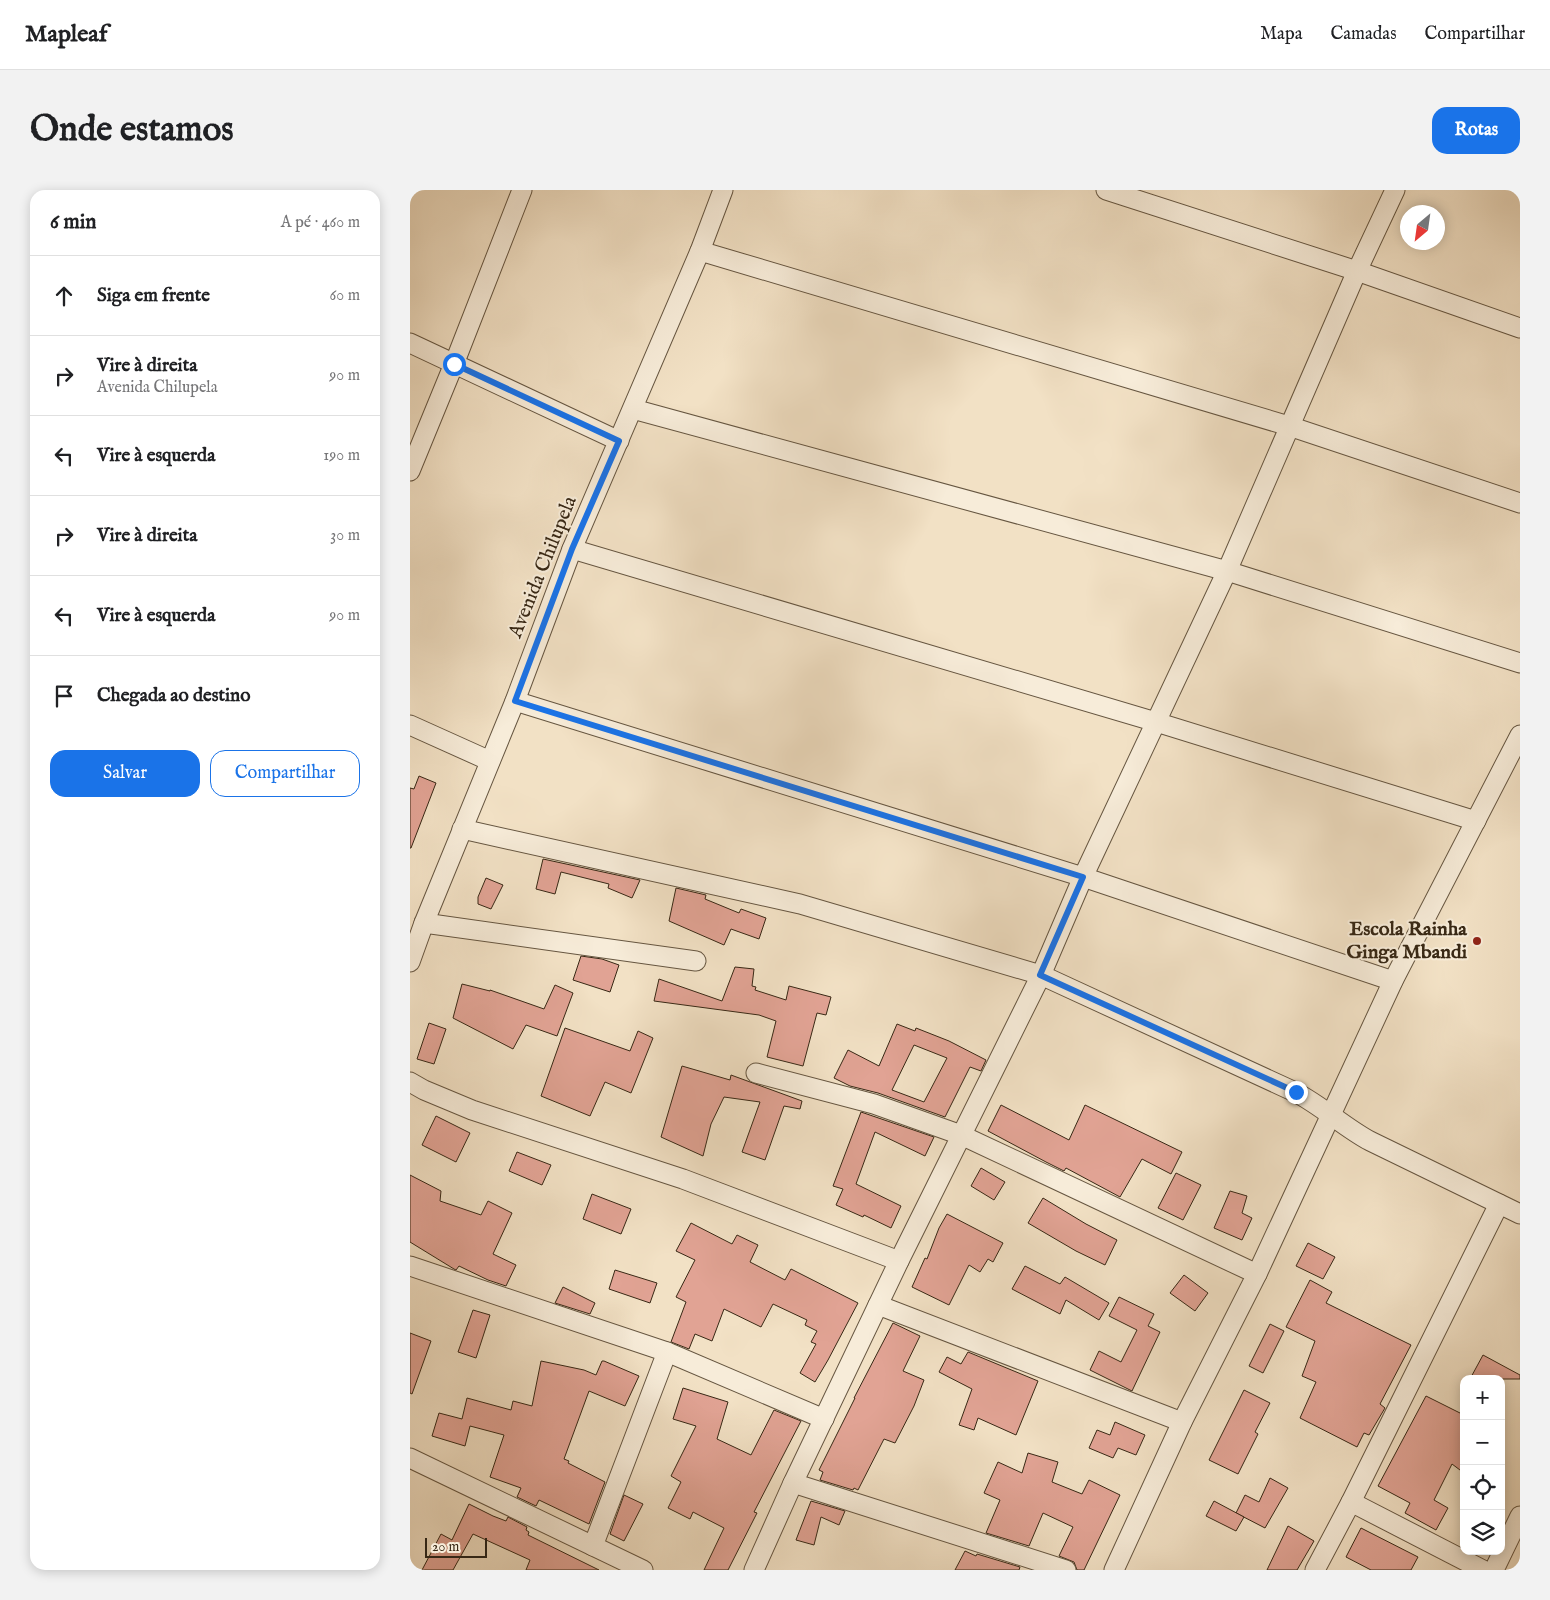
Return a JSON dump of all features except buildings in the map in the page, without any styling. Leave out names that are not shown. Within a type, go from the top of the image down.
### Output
[{"type":"street","points":[[410,471],[522,190]]},
{"type":"street","name":"Avenida Chilupela","points":[[410,962],[424,923],[515,701],[572,549],[700,251],[723,190]]},
{"type":"street","points":[[1106,190],[1357,271],[1520,328]]},
{"type":"street","points":[[754,1570],[793,1483],[899,1261],[1040,975],[1083,877],[1227,571],[1357,271],[1395,190]]},
{"type":"street","points":[[700,251],[1289,426],[1520,503]]},
{"type":"street","points":[[410,343],[619,441]]},
{"type":"street","points":[[633,409],[1227,571],[1520,663]]},
{"type":"street","points":[[572,549],[1156,722],[1476,821]]},
{"type":"street","points":[[515,701],[1083,877],[1393,981]]},
{"type":"street","points":[[410,725],[490,761]]},
{"type":"street","points":[[1114,1570],[1182,1422],[1257,1274],[1332,1116],[1393,981],[1520,735]]},
{"type":"street","points":[[462,829],[800,904],[1040,975],[1296,1092],[1310,1100],[1351,1131],[1370,1142],[1520,1214]]},
{"type":"street","points":[[424,923],[696,961]]},
{"type":"street","points":[[756,1073],[874,1104],[961,1135],[1257,1274]]},
{"type":"street","points":[[410,1082],[424,1090],[472,1110],[683,1179],[899,1261]]},
{"type":"street","points":[[1315,1570],[1351,1502],[1499,1204]]},
{"type":"street","points":[[410,1266],[667,1352],[824,1419]]},
{"type":"street","points":[[878,1305],[1182,1422]]},
{"type":"street","points":[[593,1546],[667,1352]]},
{"type":"street","points":[[410,1458],[643,1570]]},
{"type":"street","points":[[793,1483],[1066,1570]]},
{"type":"street","points":[[1351,1502],[1483,1570]]},
{"type":"street","points":[[1494,1570],[1520,1516]]},
{"type":"place","name":"Escola Rainha Ginga Mbandi","points":[[1477,941]]},
{"type":"route","points":[[454,364],[619,441],[572,549],[515,701],[1083,877],[1040,975],[1296,1092]]}]
